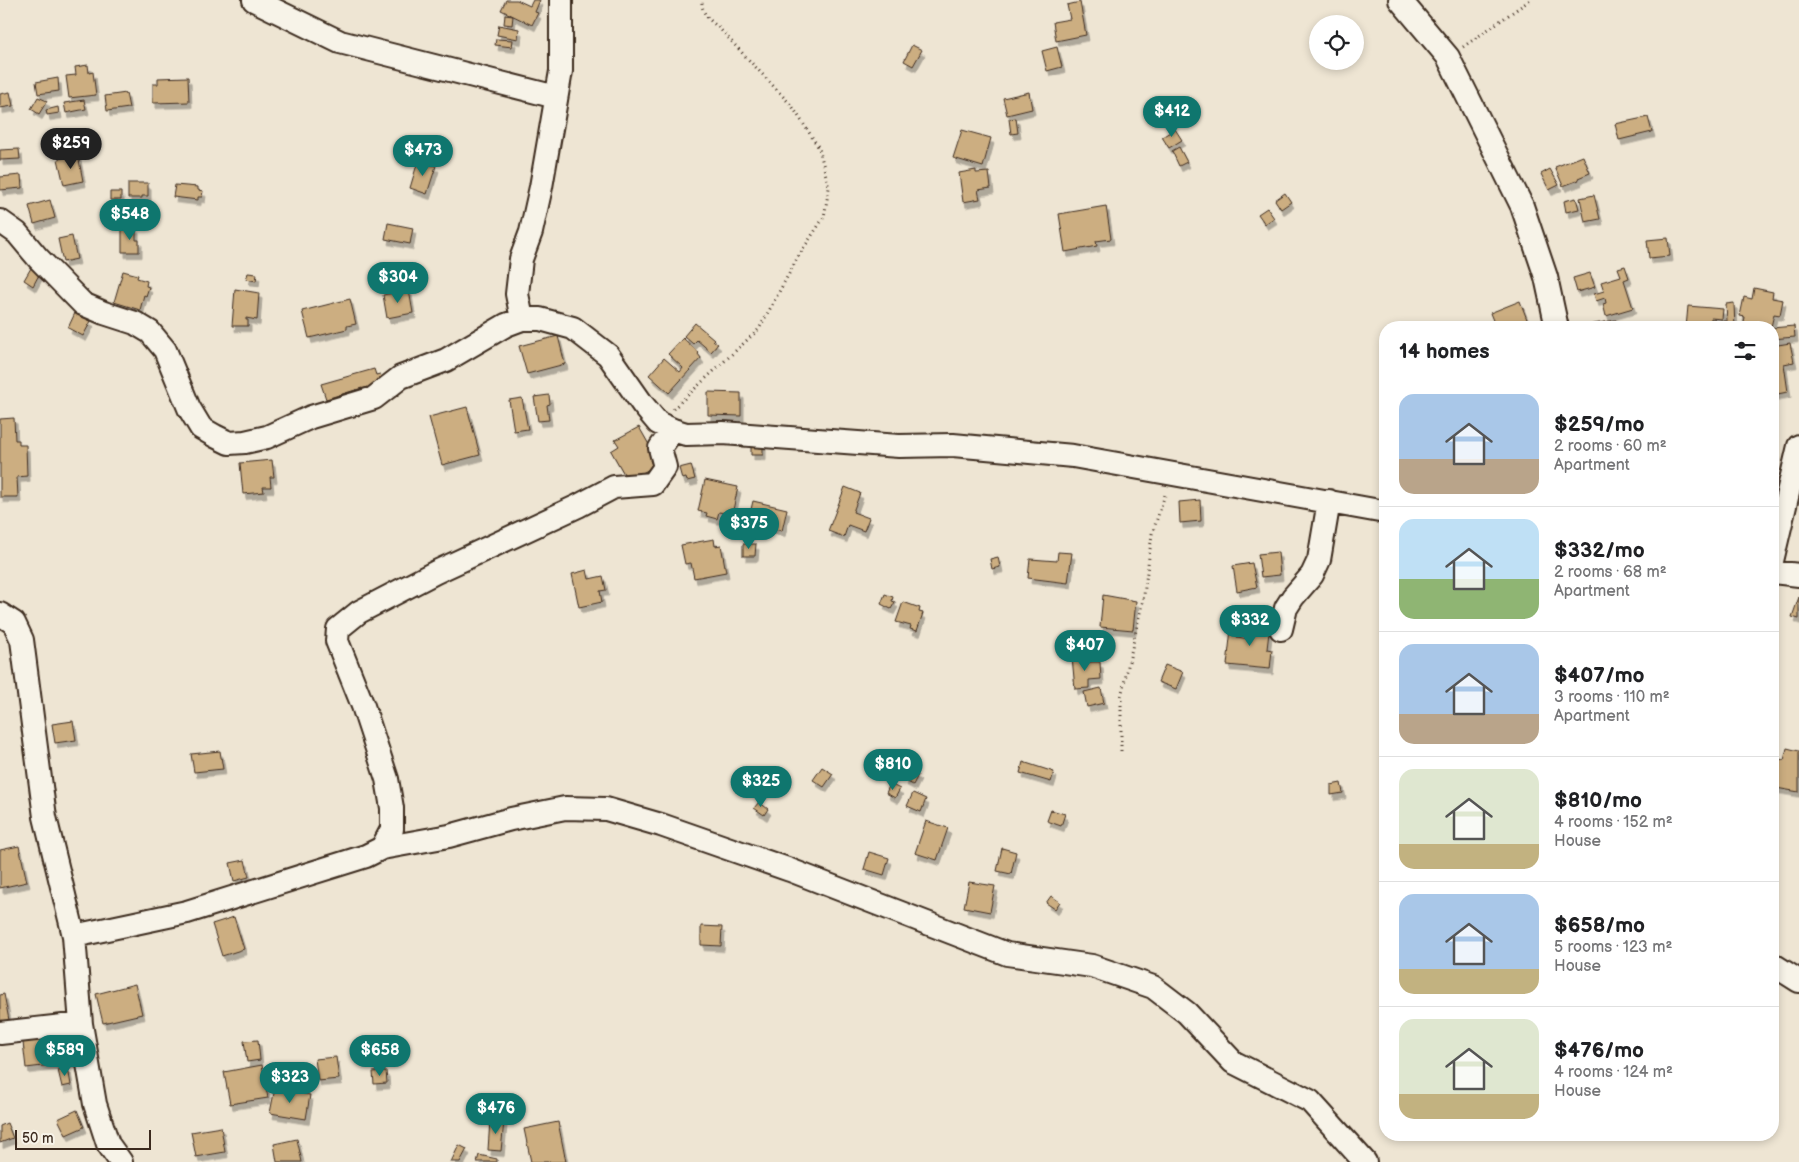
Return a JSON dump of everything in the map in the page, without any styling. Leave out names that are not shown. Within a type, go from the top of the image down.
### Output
[{"type":"street","points":[[254,0],[340,42],[556,97]]},
{"type":"street","points":[[522,319],[517,294],[520,259],[531,232],[562,71],[561,0]]},
{"type":"street","points":[[1400,0],[1448,57],[1522,206],[1546,277],[1555,321]]},
{"type":"street","points":[[0,221],[17,233],[38,258],[83,304],[104,314],[134,322],[150,332],[165,350],[189,408],[201,428],[229,442],[246,442],[267,437],[312,417],[374,398],[401,377],[446,360],[506,325],[522,319],[540,319],[573,328],[608,355],[643,405],[666,427],[686,434],[757,436],[847,444],[899,446],[953,445],[1073,456],[1379,511]]},
{"type":"street","points":[[382,848],[392,829],[392,808],[387,779],[363,706],[337,641],[338,629],[359,612],[427,577],[578,506],[614,487],[653,484],[664,467],[660,448],[666,427]]},
{"type":"street","points":[[1779,531],[1799,446]]},
{"type":"street","points":[[1282,629],[1286,608],[1312,575],[1319,560],[1329,501]]},
{"type":"street","points":[[1779,573],[1799,575]]},
{"type":"street","points":[[0,614],[14,623],[22,640],[45,817],[74,936],[82,1024],[95,1104],[108,1144],[122,1162]]},
{"type":"street","points":[[74,936],[187,912],[366,856],[382,848],[449,836],[511,819],[566,808],[606,809],[790,870],[1007,954],[1092,966],[1154,987],[1187,1013],[1233,1062],[1310,1101],[1365,1162]]},
{"type":"street","points":[[1779,968],[1799,981]]},
{"type":"street","points":[[0,1033],[82,1024]]},
{"type":"path","points":[[666,427],[759,329],[798,257],[824,217],[829,188],[819,148],[792,106],[718,27],[706,17],[702,0]]},
{"type":"path","points":[[1448,57],[1530,0]]},
{"type":"path","points":[[1121,751],[1121,697],[1144,595],[1152,534],[1172,474]]},
{"type":"building","points":[[506,0],[517,0],[530,6],[533,0],[540,0],[535,12],[538,13],[532,25],[501,10]]},
{"type":"building","points":[[1080,2],[1086,35],[1056,41],[1053,22],[1070,19],[1067,5]]},
{"type":"building","points":[[505,15],[513,16],[512,25],[504,24]]},
{"type":"building","points":[[499,25],[519,29],[518,39],[497,35]]},
{"type":"building","points":[[496,39],[513,40],[512,47],[495,45]]},
{"type":"building","points":[[912,45],[922,50],[913,66],[904,61]]},
{"type":"building","points":[[1057,47],[1062,67],[1047,71],[1042,51]]},
{"type":"building","points":[[88,65],[89,73],[93,72],[96,95],[69,98],[66,76],[76,75],[75,67]]},
{"type":"building","points":[[188,77],[189,102],[153,103],[153,84],[158,84],[158,78]]},
{"type":"building","points":[[58,78],[59,91],[38,94],[36,82]]},
{"type":"building","points":[[10,92],[13,106],[0,108],[0,94]]},
{"type":"building","points":[[1029,92],[1032,109],[1007,115],[1003,98]]},
{"type":"building","points":[[126,93],[129,108],[107,111],[105,96]]},
{"type":"building","points":[[38,97],[47,101],[39,114],[31,109]]},
{"type":"building","points":[[84,100],[86,109],[66,113],[64,103]]},
{"type":"building","points":[[58,107],[59,113],[47,115],[46,110]]},
{"type":"building","points":[[1648,117],[1652,132],[1619,140],[1615,124]]},
{"type":"building","points":[[1016,118],[1018,133],[1011,134],[1009,119]]},
{"type":"building","points":[[1175,129],[1182,140],[1169,148],[1162,137]]},
{"type":"building","points":[[962,130],[991,138],[983,167],[953,158]]},
{"type":"building","points":[[1179,147],[1187,162],[1179,166],[1172,151]]},
{"type":"building","points":[[19,149],[20,159],[0,160],[0,150]]},
{"type":"building","points":[[78,155],[83,181],[64,185],[58,159]]},
{"type":"building","points":[[1583,156],[1590,173],[1578,178],[1579,180],[1563,186],[1555,167]]},
{"type":"building","points":[[418,161],[436,166],[427,194],[410,188]]},
{"type":"building","points":[[1550,169],[1559,185],[1549,190],[1541,174]]},
{"type":"building","points":[[976,170],[976,173],[989,172],[991,188],[978,190],[980,199],[963,202],[959,173]]},
{"type":"building","points":[[21,175],[22,188],[0,190],[0,177]]},
{"type":"building","points":[[128,183],[148,183],[148,196],[128,198]]},
{"type":"building","points":[[175,185],[198,187],[198,190],[203,191],[202,197],[198,197],[198,200],[173,197]]},
{"type":"building","points":[[110,192],[121,192],[121,200],[110,200]]},
{"type":"building","points":[[1285,193],[1291,202],[1281,209],[1275,200]]},
{"type":"building","points":[[1594,195],[1600,219],[1585,222],[1580,198]]},
{"type":"building","points":[[1576,198],[1579,209],[1566,212],[1564,201]]},
{"type":"building","points":[[50,200],[55,218],[34,224],[29,206]]},
{"type":"building","points":[[121,203],[152,203],[152,213],[121,213]]},
{"type":"building","points":[[1106,206],[1111,239],[1096,241],[1097,246],[1065,252],[1059,214]]},
{"type":"building","points":[[1267,208],[1274,218],[1265,224],[1258,214]]},
{"type":"building","points":[[134,214],[144,214],[144,220],[134,221]]},
{"type":"building","points":[[388,223],[413,228],[410,244],[385,239]]},
{"type":"building","points":[[122,228],[136,228],[139,252],[122,252]]},
{"type":"building","points":[[72,236],[77,259],[63,262],[58,239]]},
{"type":"building","points":[[1668,238],[1670,256],[1649,258],[1647,240]]},
{"type":"building","points":[[1625,266],[1629,278],[1624,280],[1633,308],[1606,316],[1603,304],[1606,303],[1605,298],[1596,301],[1594,294],[1604,291],[1601,282],[1621,276],[1618,268]]},
{"type":"building","points":[[31,268],[40,273],[33,286],[24,280]]},
{"type":"building","points":[[123,271],[138,275],[137,278],[147,281],[146,286],[149,287],[146,296],[144,295],[140,310],[114,302]]},
{"type":"building","points":[[248,273],[257,274],[256,281],[246,279]]},
{"type":"building","points":[[1590,273],[1595,287],[1577,292],[1573,278]]},
{"type":"building","points":[[1754,288],[1773,292],[1772,298],[1783,300],[1780,315],[1774,314],[1772,321],[1744,321],[1745,317],[1740,316],[1744,297],[1752,299]]},
{"type":"building","points":[[235,289],[259,293],[257,320],[246,318],[248,326],[232,326]]},
{"type":"building","points":[[409,290],[413,313],[387,318],[383,295]]},
{"type":"building","points":[[350,299],[356,324],[347,326],[347,329],[309,338],[302,311]]},
{"type":"building","points":[[1520,301],[1528,321],[1493,321],[1490,313]]},
{"type":"building","points":[[1734,303],[1735,321],[1727,321],[1726,304]]},
{"type":"building","points":[[1688,306],[1723,309],[1722,319],[1711,318],[1711,321],[1687,321]]},
{"type":"building","points":[[75,313],[91,321],[83,336],[68,328]]},
{"type":"building","points":[[695,323],[718,344],[711,352],[697,340],[693,344],[684,336]]},
{"type":"building","points":[[1794,326],[1795,337],[1779,338],[1779,327]]},
{"type":"building","points":[[558,336],[565,364],[527,374],[519,346]]},
{"type":"building","points":[[683,338],[699,353],[701,358],[669,393],[649,375],[664,358],[680,372],[683,368],[668,354]]},
{"type":"building","points":[[1790,343],[1794,362],[1784,364],[1788,392],[1779,394],[1779,345]]},
{"type":"building","points":[[374,369],[376,375],[380,374],[383,384],[326,399],[321,384]]},
{"type":"building","points":[[708,392],[741,393],[741,416],[708,415]]},
{"type":"building","points":[[549,395],[550,404],[547,405],[549,420],[538,421],[534,397]]},
{"type":"building","points":[[522,398],[528,429],[514,431],[509,400]]},
{"type":"building","points":[[467,407],[480,455],[442,465],[429,417]]},
{"type":"building","points":[[14,418],[15,440],[19,440],[19,445],[26,445],[27,476],[17,477],[18,497],[0,497],[0,419]]},
{"type":"building","points":[[639,427],[656,457],[650,460],[653,467],[628,481],[611,451],[619,446],[615,440]]},
{"type":"building","points":[[751,441],[763,441],[763,455],[751,455]]},
{"type":"building","points":[[272,460],[274,477],[270,477],[271,487],[263,487],[264,492],[243,494],[240,463]]},
{"type":"building","points":[[691,465],[695,479],[687,481],[686,478],[682,479],[679,468]]},
{"type":"building","points":[[705,480],[738,487],[732,515],[719,512],[717,519],[706,516],[707,513],[698,511]]},
{"type":"building","points":[[845,487],[860,493],[853,512],[869,518],[864,531],[848,525],[844,537],[828,531]]},
{"type":"building","points":[[1200,500],[1201,521],[1180,523],[1179,502]]},
{"type":"building","points":[[753,501],[787,509],[782,531],[748,522]]},
{"type":"building","points":[[714,539],[715,546],[721,545],[726,572],[694,578],[691,563],[685,564],[681,545]]},
{"type":"building","points":[[743,544],[756,544],[755,556],[743,556]]},
{"type":"building","points":[[1058,552],[1072,553],[1068,583],[1028,578],[1030,559],[1057,561]]},
{"type":"building","points":[[1278,552],[1280,575],[1261,577],[1258,554]]},
{"type":"building","points":[[998,557],[1000,567],[992,569],[990,559]]},
{"type":"building","points":[[1252,563],[1257,587],[1237,591],[1233,566]]},
{"type":"building","points":[[587,570],[589,579],[603,576],[606,590],[600,591],[602,602],[579,607],[572,574]]},
{"type":"building","points":[[885,594],[893,597],[892,601],[895,602],[891,609],[881,604]]},
{"type":"building","points":[[1103,595],[1136,601],[1133,630],[1100,627]]},
{"type":"building","points":[[1799,597],[1799,619],[1792,617]]},
{"type":"building","points":[[903,602],[920,608],[919,612],[923,613],[917,631],[910,629],[911,626],[896,622]]},
{"type":"building","points":[[1269,608],[1270,617],[1262,618],[1261,609]]},
{"type":"building","points":[[1232,620],[1239,620],[1237,637],[1250,639],[1252,622],[1270,624],[1267,649],[1272,650],[1270,669],[1227,665]]},
{"type":"building","points":[[1087,656],[1088,662],[1100,662],[1101,679],[1089,680],[1089,688],[1075,689],[1072,657]]},
{"type":"building","points":[[1165,665],[1183,672],[1176,689],[1158,682]]},
{"type":"building","points":[[1101,688],[1104,703],[1087,707],[1084,692]]},
{"type":"building","points":[[73,721],[76,740],[55,743],[52,724]]},
{"type":"building","points":[[1787,748],[1799,751],[1799,792],[1779,789],[1779,759],[1784,760]]},
{"type":"building","points":[[220,751],[223,769],[194,772],[191,754]]},
{"type":"building","points":[[1023,762],[1054,772],[1051,782],[1020,773]]},
{"type":"building","points":[[822,767],[833,774],[824,787],[813,780]]},
{"type":"building","points":[[909,770],[918,775],[913,785],[904,780]]},
{"type":"building","points":[[1341,783],[1343,793],[1331,795],[1331,785]]},
{"type":"building","points":[[890,784],[900,789],[895,798],[886,793]]},
{"type":"building","points":[[913,793],[926,799],[921,812],[907,806]]},
{"type":"building","points":[[759,802],[768,809],[764,815],[754,808]]},
{"type":"building","points":[[1051,810],[1065,814],[1061,826],[1047,821]]},
{"type":"building","points":[[926,821],[948,828],[937,860],[915,853]]},
{"type":"building","points":[[19,846],[27,882],[0,888],[0,850]]},
{"type":"building","points":[[1002,848],[1016,852],[1011,874],[997,871]]},
{"type":"building","points":[[869,852],[889,858],[884,875],[864,869]]},
{"type":"building","points":[[245,860],[249,877],[234,881],[230,863]]},
{"type":"building","points":[[969,882],[995,886],[990,912],[964,907]]},
{"type":"building","points":[[1051,896],[1060,902],[1055,909],[1046,903]]},
{"type":"building","points":[[234,917],[244,949],[222,956],[212,924]]},
{"type":"building","points":[[701,926],[722,927],[721,946],[701,945]]},
{"type":"building","points":[[135,984],[142,1014],[103,1023],[96,994]]},
{"type":"building","points":[[4,994],[9,1020],[0,1022],[0,995]]},
{"type":"building","points":[[72,1029],[76,1062],[26,1068],[22,1034]]},
{"type":"building","points":[[258,1040],[260,1060],[247,1062],[244,1041]]},
{"type":"building","points":[[336,1057],[339,1079],[318,1081],[315,1059]]},
{"type":"building","points":[[262,1065],[268,1098],[230,1104],[224,1072]]},
{"type":"building","points":[[68,1068],[71,1085],[62,1087],[58,1070]]},
{"type":"building","points":[[386,1071],[387,1083],[374,1084],[373,1072]]},
{"type":"building","points":[[275,1088],[310,1095],[306,1119],[270,1113]]},
{"type":"building","points":[[77,1110],[84,1127],[66,1135],[58,1119]]},
{"type":"building","points":[[490,1120],[504,1121],[501,1151],[488,1150]]},
{"type":"building","points":[[558,1122],[566,1162],[531,1162],[524,1129]]},
{"type":"building","points":[[7,1123],[13,1138],[0,1143],[0,1126]]},
{"type":"building","points":[[221,1127],[225,1152],[196,1157],[191,1132]]},
{"type":"building","points":[[297,1139],[302,1162],[277,1162],[274,1144]]},
{"type":"building","points":[[459,1145],[467,1149],[460,1162],[451,1162]]},
{"type":"building","points":[[479,1155],[497,1159],[497,1162],[477,1162]]}]
